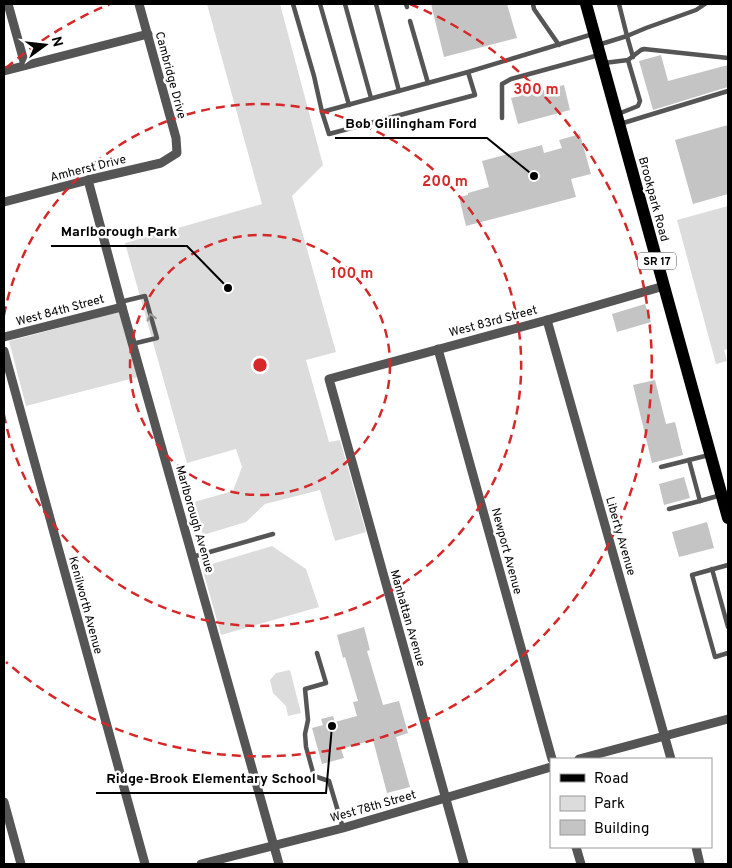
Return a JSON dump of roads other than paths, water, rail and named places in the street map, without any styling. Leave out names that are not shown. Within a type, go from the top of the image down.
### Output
[{"type":"main road","name":"Brookpark Road","points":[[586,4],[728,518]]},
{"type":"street","points":[[8,4],[25,66]]},
{"type":"street","name":"Cambridge Drive","points":[[139,4],[176,138],[177,153]]},
{"type":"street","points":[[4,71],[148,34]]},
{"type":"street","name":"Amherst Drive","points":[[4,202],[161,163],[177,153]]},
{"type":"street","name":"Marlborough Avenue","points":[[88,180],[132,344],[279,864]]},
{"type":"street","name":"West 83rd Street","points":[[329,379],[664,286]]},
{"type":"street","name":"West 84th Street","points":[[4,337],[121,304]]},
{"type":"street","name":"Liberty Avenue","points":[[547,320],[671,758]]},
{"type":"street","name":"Newport Avenue","points":[[438,349],[552,758]]},
{"type":"street","name":"Kenilworth Avenue","points":[[4,351],[144,864]]},
{"type":"street","name":"Manhattan Avenue","points":[[329,379],[464,864]]},
{"type":"street","points":[[583,758],[728,719]]},
{"type":"street","name":"West 78th Street","points":[[201,864],[343,828],[550,767]]},
{"type":"street","points":[[4,802],[21,864]]},
{"type":"street","points":[[576,848],[581,864]]},
{"type":"street","points":[[696,848],[700,864]]},
{"type":"lane","points":[[293,4],[329,134],[475,95],[468,72]]},
{"type":"lane","points":[[320,4],[349,105]]},
{"type":"lane","points":[[345,4],[371,98]]},
{"type":"lane","points":[[376,4],[400,91]]},
{"type":"lane","points":[[533,4],[534,9],[559,45]]},
{"type":"lane","points":[[618,119],[638,106],[640,101],[619,4]]},
{"type":"lane","points":[[502,118],[502,84],[511,79],[599,49],[646,28],[696,10],[705,4]]},
{"type":"lane","points":[[410,21],[428,83]]},
{"type":"lane","points":[[322,112],[559,45],[599,49],[630,58]]},
{"type":"lane","points":[[630,58],[644,49],[728,58]]},
{"type":"lane","points":[[618,119],[728,91]]},
{"type":"lane","points":[[121,304],[145,296],[157,338],[132,344]]},
{"type":"lane","points":[[661,467],[710,454]]},
{"type":"lane","points":[[689,460],[700,501]]},
{"type":"lane","points":[[669,509],[722,495]]},
{"type":"lane","points":[[192,557],[273,534]]},
{"type":"lane","points":[[728,565],[692,575],[715,657],[728,653]]},
{"type":"lane","points":[[712,569],[728,627]]},
{"type":"lane","points":[[722,604],[728,602]]},
{"type":"lane","points":[[317,653],[326,683],[305,689],[308,720],[305,734],[306,747],[314,776],[329,781],[343,828]]},
{"type":"place","name":"Bob Gillingham Ford","points":[[534,176]]},
{"type":"place","name":"Marlborough Park","points":[[228,288]]},
{"type":"place","name":"Ridge-Brook Elementary School","points":[[332,726]]}]
